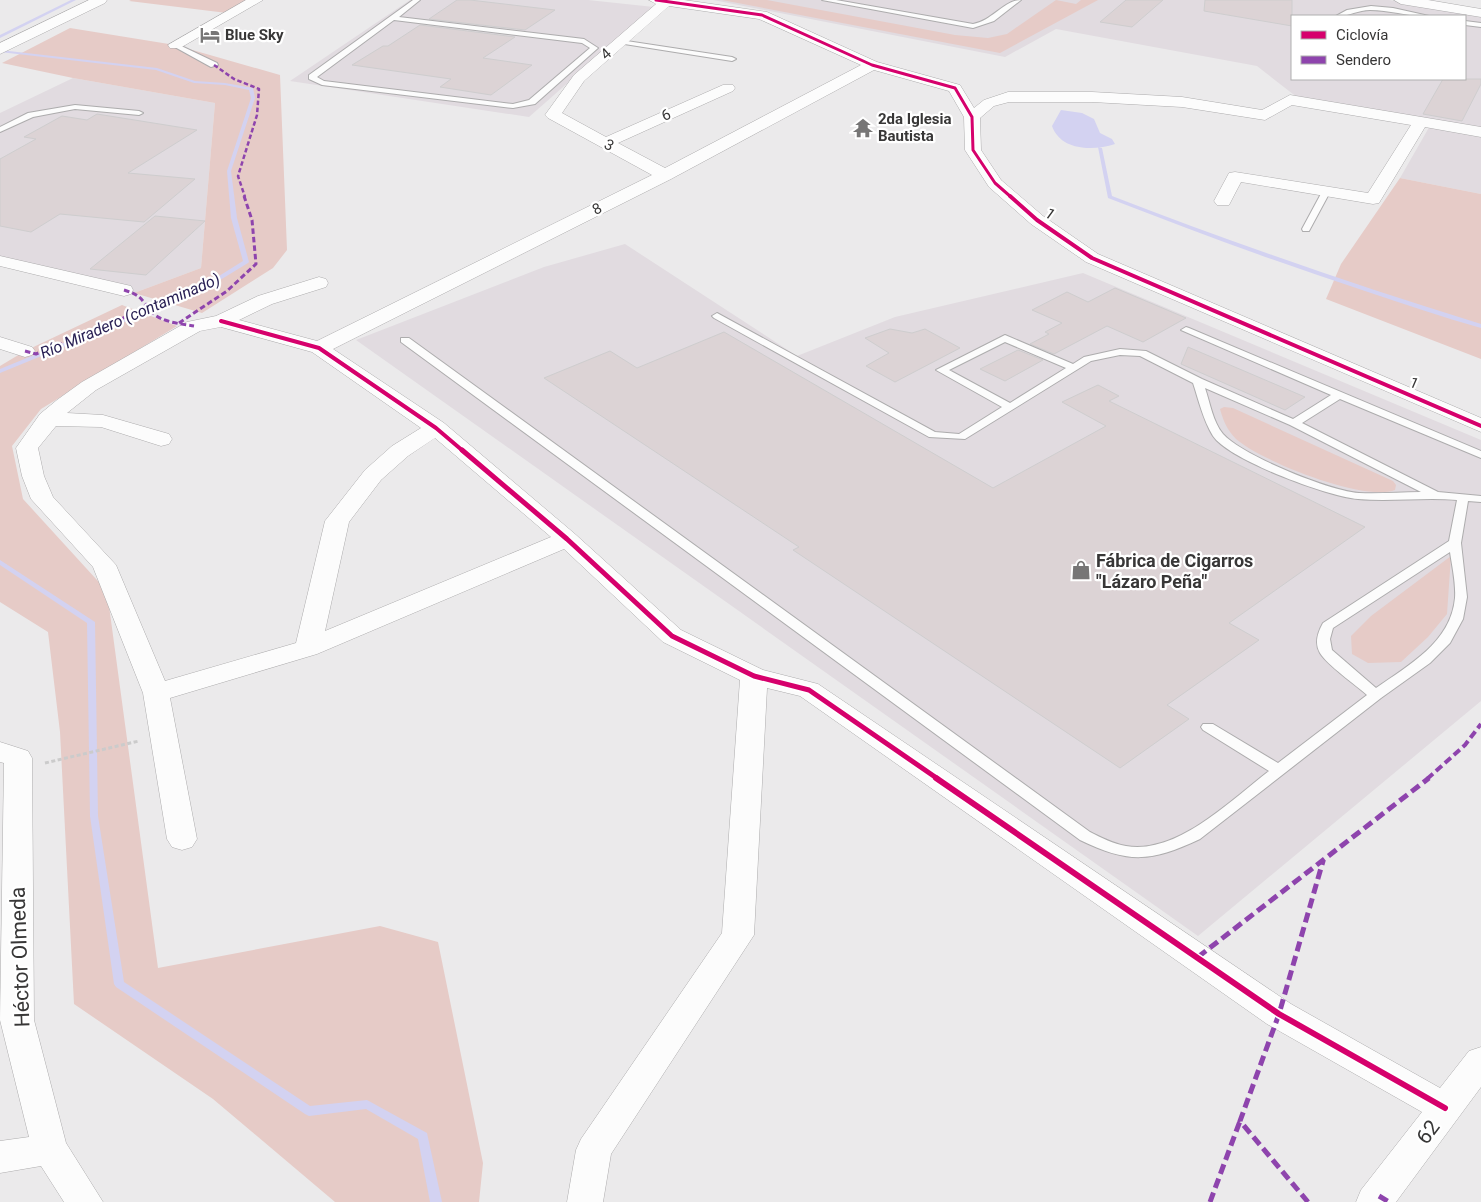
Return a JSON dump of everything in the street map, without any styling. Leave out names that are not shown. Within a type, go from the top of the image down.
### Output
[{"type":"main road","points":[[0,49],[100,0]]},
{"type":"main road","points":[[1401,0],[1481,13]]},
{"type":"main road","points":[[1454,0],[1481,4]]},
{"type":"street","points":[[175,45],[256,0]]},
{"type":"street","name":"4","points":[[553,115],[579,78],[620,42],[662,0]]},
{"type":"street","name":"1","points":[[662,0],[762,15],[872,64],[955,88],[972,117],[973,150],[994,183],[1037,220],[1092,258],[1481,426]]},
{"type":"street","name":"8","points":[[319,348],[665,175],[872,64]]},
{"type":"street","name":"6","points":[[604,143],[728,88]]},
{"type":"street","points":[[972,117],[989,103],[1008,97],[1092,97],[1182,102],[1265,115],[1290,100],[1481,132]]},
{"type":"street","name":"3","points":[[553,115],[665,175]]},
{"type":"street","points":[[1223,200],[1235,177],[1373,199],[1420,123]]},
{"type":"street","points":[[0,261],[124,290]]},
{"type":"street","points":[[182,839],[156,693],[104,565],[42,498],[33,476],[27,448],[48,419],[89,386],[194,326],[221,321],[265,300],[319,283]]},
{"type":"street","points":[[221,321],[319,348],[436,428],[567,539],[672,636],[754,676],[809,690],[1279,1014],[1339,1046],[1445,1108]]},
{"type":"street","points":[[0,344],[25,351]]},
{"type":"street","points":[[48,419],[103,421],[161,438]]},
{"type":"street","points":[[308,648],[337,521],[373,474],[400,451],[436,428]]},
{"type":"street","points":[[156,693],[308,648],[567,539]]},
{"type":"street","points":[[585,1202],[594,1150],[738,935],[754,676]]},
{"type":"street","name":"Héctor Olmeda","points":[[9,755],[9,1021],[50,1149],[85,1202]]},
{"type":"street","name":"62","points":[[1374,1202],[1481,1061]]},
{"type":"street","points":[[0,1157],[50,1149]]},
{"type":"lane","points":[[392,18],[584,42],[594,48],[532,102],[513,106],[322,83],[312,77],[392,18],[417,0]]},
{"type":"lane","points":[[826,0],[973,26],[994,19],[1016,1]]},
{"type":"lane","points":[[1005,0],[1016,1]]},
{"type":"lane","points":[[1386,9],[1394,0]]},
{"type":"lane","points":[[1342,15],[1356,10],[1386,9],[1420,15]]},
{"type":"lane","points":[[1466,23],[1481,25]]},
{"type":"lane","points":[[620,42],[732,58]]},
{"type":"lane","points":[[175,45],[214,65]]},
{"type":"lane","points":[[0,130],[31,115],[75,107],[139,113]]},
{"type":"lane","points":[[1306,229],[1326,192]]},
{"type":"lane","points":[[717,316],[933,435],[961,437],[1088,359],[1112,354],[1142,353],[1198,381],[1294,423],[1436,495]]},
{"type":"lane","points":[[1186,330],[1337,396],[1481,455]]},
{"type":"lane","points":[[1010,407],[941,370],[1005,338],[1074,368]]},
{"type":"lane","points":[[405,340],[1077,831],[1105,847],[1127,852],[1152,852],[1172,846],[1194,835],[1376,695],[1425,660],[1445,640],[1457,619],[1461,597],[1455,543],[1463,499]]},
{"type":"lane","points":[[1198,381],[1208,415],[1219,436],[1256,462],[1307,482],[1357,496],[1436,495],[1463,499],[1481,498]]},
{"type":"lane","points":[[1294,423],[1337,396]]},
{"type":"lane","points":[[1376,695],[1326,652],[1322,644],[1328,626],[1455,543]]},
{"type":"lane","points":[[1208,727],[1278,770]]},
{"type":"path","points":[[73,758],[114,746]]},
{"type":"shaded area","points":[[250,0],[227,13],[129,1]]},
{"type":"shaded area","points":[[410,0],[588,0],[654,7],[529,117],[290,81]]},
{"type":"shaded area","points":[[713,0],[1389,0],[1481,15],[1481,194],[1400,178],[1431,124],[1298,98],[1257,66],[1056,29],[1005,57]]},
{"type":"shaded area","points":[[722,0],[767,0],[955,35],[988,38],[1007,34],[1056,0],[1076,4],[1081,0],[1098,0],[1000,53]]},
{"type":"shaded area","points":[[70,28],[175,45],[280,75],[287,250],[273,268],[202,313],[134,293],[201,268],[215,103],[73,78],[2,63]]},
{"type":"shaded area","points":[[73,78],[215,103],[201,268],[134,293],[0,256],[0,113]]},
{"type":"shaded area","points":[[1400,178],[1481,194],[1481,359],[1326,299],[1341,264]]},
{"type":"shaded area","name":"Fábrica de Cigarros \"Lázaro Peña\"","points":[[625,244],[797,356],[895,317],[1083,273],[1481,440],[1481,701],[1198,936],[356,340],[544,267]]},
{"type":"shaded area","points":[[122,305],[177,326],[41,409],[12,446],[23,499],[107,591],[158,968],[380,926],[438,942],[483,1163],[479,1202],[335,1202],[213,1099],[74,1004],[60,732],[48,632],[0,602],[0,366],[25,351]]},
{"type":"shaded area","points":[[1224,407],[1233,408],[1393,481],[1396,485],[1395,490],[1380,492],[1338,485],[1289,468],[1267,458],[1233,436],[1221,413],[1220,409]]},
{"type":"shaded area","points":[[1451,556],[1447,614],[1428,637],[1401,662],[1368,663],[1352,654],[1351,636],[1371,616]]},
{"type":"water","points":[[1061,110],[1082,113],[1094,119],[1100,133],[1112,139],[1115,144],[1097,148],[1070,145],[1056,134],[1052,126]]},
{"type":"building","points":[[457,0],[555,10],[525,30],[429,19]]},
{"type":"building","points":[[1126,0],[1163,0],[1132,27],[1100,22]]},
{"type":"building","points":[[1205,0],[1292,0],[1291,26],[1204,11]]},
{"type":"building","points":[[420,25],[515,37],[483,58],[532,65],[491,95],[440,87],[451,79],[352,65],[383,46],[388,46]]},
{"type":"building","points":[[1481,79],[1481,84],[1462,121],[1423,114],[1442,80]]},
{"type":"building","points":[[97,114],[197,130],[128,173],[195,179],[144,222],[60,214],[31,232],[0,226],[0,159],[36,139],[24,137],[62,116],[87,120]]},
{"type":"building","points":[[155,216],[205,221],[146,275],[90,269]]},
{"type":"building","points":[[1115,288],[1186,318],[1143,342],[1107,326],[1054,354],[1030,344],[1049,334],[1045,332],[1062,323],[1032,310],[1067,292],[1088,302]]},
{"type":"building","points":[[890,329],[912,333],[925,329],[960,348],[895,382],[866,366],[889,353],[865,338]]},
{"type":"building","points":[[724,332],[993,488],[1106,426],[1062,402],[1098,385],[1119,396],[1109,401],[1365,527],[1229,623],[1259,640],[1167,705],[1189,719],[1120,768],[793,550],[799,547],[544,378],[610,351],[637,368]]},
{"type":"building","points":[[1188,347],[1305,397],[1285,410],[1181,364]]},
{"type":"building","points":[[1018,350],[1043,360],[1005,381],[980,369]]},
{"type":"waterway","points":[[0,37],[74,0]]},
{"type":"waterway","name":"Río Miradero (contaminado)","points":[[0,51],[157,69],[194,82],[225,84],[251,89],[253,98],[229,171],[234,218],[246,262],[205,287],[0,371]]},
{"type":"waterway","points":[[1100,148],[1110,197],[1294,265],[1387,297],[1481,326]]},
{"type":"waterway","name":"Río Miradero (contaminado)","points":[[0,562],[91,622],[94,816],[119,984],[309,1111],[367,1104],[423,1136],[436,1202]]},
{"type":"marked path","points":[[179,323],[227,291],[256,264],[252,220],[238,176],[257,115],[259,89],[234,79],[214,65]]},
{"type":"marked path","points":[[124,290],[141,298],[152,313],[170,321],[194,326]]},
{"type":"marked path","points":[[25,351],[36,354],[140,311],[148,304]]},
{"type":"marked path","points":[[1198,957],[1436,772],[1465,745],[1481,724]]},
{"type":"marked path","points":[[1308,1202],[1240,1121],[1279,1014],[1323,861]]},
{"type":"marked path","points":[[1210,1202],[1240,1121]]},
{"type":"marked path","points":[[1379,1196],[1389,1202]]},
{"type":"cycle path","points":[[656,0],[762,15],[872,65],[955,88],[972,117],[973,150],[995,183],[1037,220],[1092,258],[1481,426]]},
{"type":"cycle path","points":[[221,321],[319,348],[436,428],[567,539],[672,636],[754,676],[809,690],[1279,1014],[1339,1046],[1445,1108]]},
{"type":"place","name":"Blue Sky","points":[[210,35]]},
{"type":"place","name":"2da Iglesia Bautista","points":[[863,128]]},
{"type":"place","name":"Fábrica de Cigarros \"Lázaro Peña\"","points":[[1081,570]]}]
